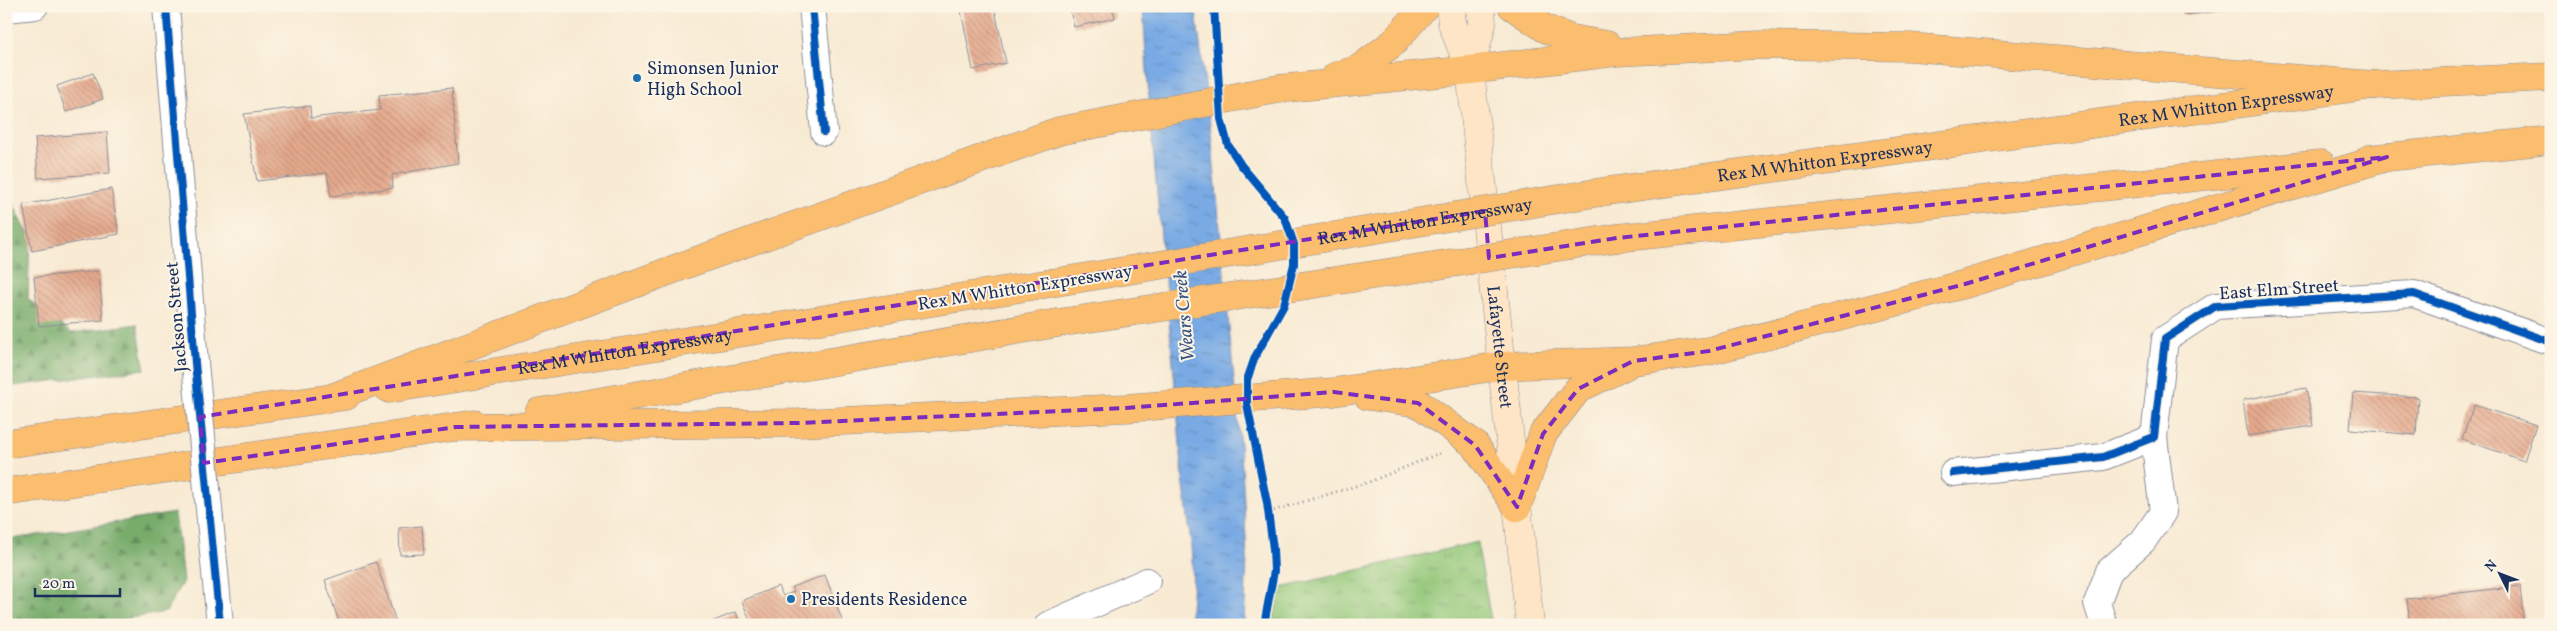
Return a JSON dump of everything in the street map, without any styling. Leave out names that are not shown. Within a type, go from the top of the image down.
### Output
[{"type":"highway","points":[[1289,88],[1359,69],[1393,44],[1425,6]]},
{"type":"highway","points":[[1512,6],[1546,30],[1572,39],[1638,51]]},
{"type":"highway","points":[[328,399],[693,262],[1059,130],[1289,88],[1638,51],[1760,45],[1910,47],[2374,85]]},
{"type":"highway","name":"Rex M Whitton Expressway","points":[[6,444],[328,399],[1051,283],[1601,192],[2374,85],[2551,77]]},
{"type":"highway","points":[[6,492],[456,427],[1058,323],[1617,238],[2551,140]]},
{"type":"highway","points":[[456,427],[799,423],[1126,408],[1334,392],[1500,366],[1634,361],[1709,351],[1965,284],[2387,157]]},
{"type":"highway","points":[[1517,507],[1544,434],[1578,389],[1634,361]]},
{"type":"highway","points":[[1334,392],[1418,403],[1475,445],[1517,507]]},
{"type":"main road","name":"Lafayette Street","points":[[1450,6],[1452,23],[1470,70],[1500,366],[1530,625]]},
{"type":"main road","name":"Lafayette Street","points":[[1470,70],[1482,24],[1481,6]]},
{"type":"street","points":[[6,9],[34,6]]},
{"type":"street","name":"Jackson Street","points":[[166,6],[194,363],[220,625]]},
{"type":"street","points":[[812,6],[824,132]]},
{"type":"street","name":"East Elm Street","points":[[2154,437],[2165,339],[2216,306],[2414,294],[2551,342]]},
{"type":"street","points":[[1953,473],[2103,457],[2154,437],[2163,512],[2143,541],[2109,571],[2097,603],[2104,625]]},
{"type":"street","points":[[1048,625],[1147,582]]},
{"type":"path","points":[[1269,512],[1369,482],[1443,451]]},
{"type":"path","points":[[1267,503],[1270,522]]},
{"type":"highlighted area","points":[[2387,157],[1965,284],[1709,351],[1633,361],[1578,389],[1543,434],[1517,507],[1475,445],[1418,403],[1334,392],[1126,408],[799,423],[456,427],[204,463],[200,417],[1485,211],[1489,258],[1617,238]]},
{"type":"green space","points":[[6,190],[30,237],[28,299],[71,333],[137,324],[145,369],[6,387]]},
{"type":"green space","points":[[175,513],[183,581],[166,612],[90,625],[6,625],[6,540]]},
{"type":"green space","points":[[1477,542],[1492,625],[1272,625],[1281,588]]},
{"type":"water","name":"Wears Creek","points":[[1143,6],[1194,6],[1196,13],[1211,133],[1242,467],[1247,557],[1244,625],[1188,625],[1193,583],[1192,561],[1155,175]]},
{"type":"building","points":[[960,6],[994,6],[1006,63],[973,70]]},
{"type":"building","points":[[1069,6],[1112,6],[1115,18],[1074,27]]},
{"type":"building","points":[[2182,6],[2254,6],[2254,8],[2183,15]]},
{"type":"building","points":[[93,73],[103,99],[66,112],[57,86]]},
{"type":"building","points":[[452,88],[458,163],[392,175],[393,188],[331,196],[327,173],[257,181],[244,114],[310,106],[311,118],[380,110],[379,95]]},
{"type":"building","points":[[107,132],[110,173],[38,178],[35,138]]},
{"type":"building","points":[[111,189],[119,234],[32,251],[23,205]]},
{"type":"building","points":[[99,271],[103,320],[39,326],[34,277]]},
{"type":"building","points":[[2306,388],[2313,426],[2248,436],[2243,400]]},
{"type":"building","points":[[2353,393],[2418,397],[2416,435],[2350,429]]},
{"type":"building","points":[[2474,405],[2536,425],[2524,461],[2462,439]]},
{"type":"building","points":[[422,526],[424,554],[400,555],[399,528]]},
{"type":"building","points":[[376,562],[397,625],[340,625],[325,580]]},
{"type":"building","name":"Presidents Residence","points":[[825,575],[844,625],[752,625],[742,601],[778,586],[783,596],[794,592],[792,587]]},
{"type":"building","points":[[2520,586],[2524,625],[2410,625],[2407,599]]},
{"type":"building","points":[[736,612],[741,625],[704,625]]},
{"type":"cycle path","points":[[166,6],[195,363],[220,625]]},
{"type":"cycle path","points":[[812,6],[824,132]]},
{"type":"cycle path","points":[[1214,6],[1221,119],[1228,145],[1241,165],[1285,218],[1294,244],[1294,264],[1284,305],[1255,357],[1247,380],[1247,404],[1267,503],[1273,549],[1274,571],[1264,625]]},
{"type":"cycle path","points":[[1953,473],[2103,457],[2154,437],[2165,339],[2216,306],[2414,294],[2551,342]]},
{"type":"place","name":"Simonsen Junior High School","points":[[637,78]]},
{"type":"place","name":"Presidents Residence","points":[[791,599]]}]
